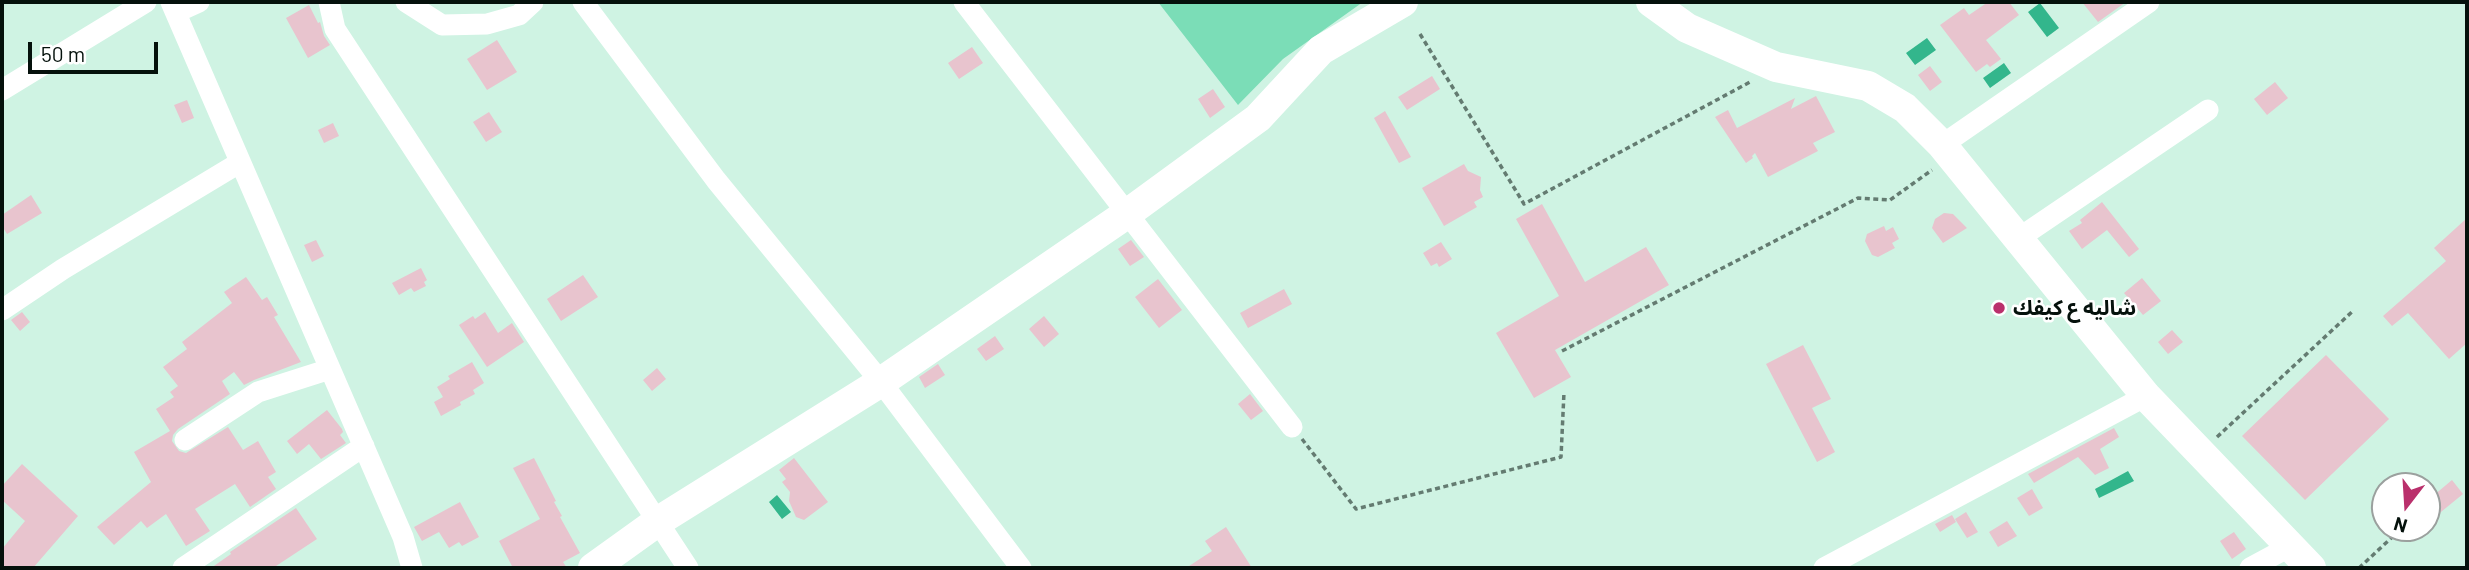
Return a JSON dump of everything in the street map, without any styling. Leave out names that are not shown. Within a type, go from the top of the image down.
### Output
[{"type":"street","points":[[2,90],[146,2]]},
{"type":"street","points":[[199,2],[174,7],[239,163],[403,537],[412,568]]},
{"type":"street","points":[[329,2],[335,29],[688,568]]},
{"type":"street","points":[[406,2],[442,25],[487,24],[519,15],[533,2]]},
{"type":"street","points":[[583,2],[716,180],[881,382],[1021,568]]},
{"type":"street","points":[[964,2],[1292,427]]},
{"type":"street","points":[[593,568],[657,522],[881,382],[1128,213],[1258,118],[1321,50],[1403,2]]},
{"type":"street","points":[[1651,2],[1687,28],[1776,67],[1868,86],[1905,108],[1947,151],[2146,396],[2311,568]]},
{"type":"street","points":[[1947,151],[2149,2]]},
{"type":"street","points":[[2019,239],[2208,110]]},
{"type":"street","points":[[2,310],[63,269],[239,163]]},
{"type":"street","points":[[185,440],[258,392],[330,369]]},
{"type":"street","points":[[1824,568],[2146,396]]},
{"type":"street","points":[[183,568],[364,446]]},
{"type":"street","points":[[2250,568],[2289,547]]},
{"type":"path","points":[[1420,34],[1524,204],[1776,67]]},
{"type":"path","points":[[1562,351],[1858,198],[1889,200],[1947,151]]},
{"type":"path","points":[[2200,453],[2354,310]]},
{"type":"path","points":[[1292,427],[1356,509],[1561,457],[1564,392]]},
{"type":"path","points":[[2360,568],[2387,542]]},
{"type":"shaded area","points":[[1158,2],[1363,2],[1283,59],[1238,105]]},
{"type":"shaded area","points":[[2040,3],[2059,28],[2047,37],[2028,12]]},
{"type":"shaded area","points":[[1927,38],[1936,50],[1915,65],[1906,53]]},
{"type":"shaded area","points":[[2004,63],[2011,73],[1990,88],[1983,78]]},
{"type":"shaded area","points":[[2128,471],[2134,481],[2099,498],[2095,489]]},
{"type":"shaded area","points":[[777,495],[791,512],[782,519],[769,502]]},
{"type":"building","points":[[1988,2],[2009,2],[2019,15],[1986,40],[2001,59],[1976,72],[1940,25],[1964,8],[1969,15]]},
{"type":"building","points":[[2082,2],[2126,2],[2098,22]]},
{"type":"building","points":[[309,5],[330,45],[308,58],[286,18]]},
{"type":"building","points":[[497,40],[517,72],[487,90],[467,59]]},
{"type":"building","points":[[972,47],[983,63],[959,79],[948,63]]},
{"type":"building","points":[[1930,66],[1942,82],[1930,91],[1918,75]]},
{"type":"building","points":[[1432,76],[1440,89],[1407,110],[1398,97]]},
{"type":"building","points":[[2275,82],[2288,98],[2267,115],[2254,99]]},
{"type":"building","points":[[1213,89],[1225,107],[1210,118],[1198,99]]},
{"type":"building","points":[[1816,96],[1835,132],[1813,143],[1818,151],[1768,177],[1755,153],[1746,163],[1715,117],[1728,110],[1737,128],[1795,98],[1791,109]]},
{"type":"building","points":[[187,100],[194,118],[182,123],[174,105]]},
{"type":"building","points":[[1385,111],[1411,157],[1399,163],[1374,118]]},
{"type":"building","points":[[489,112],[502,132],[486,142],[473,122]]},
{"type":"building","points":[[333,123],[339,136],[324,143],[318,130]]},
{"type":"building","points":[[1464,164],[1468,171],[1481,177],[1480,190],[1483,197],[1474,202],[1477,207],[1444,226],[1422,188]]},
{"type":"building","points":[[31,195],[42,213],[7,234],[2,226],[2,215]]},
{"type":"building","points":[[2102,202],[2139,249],[2129,257],[2107,230],[2082,249],[2069,231],[2082,223],[2080,220]]},
{"type":"building","points":[[1542,204],[1585,282],[1646,247],[1669,285],[1555,350],[1571,377],[1534,398],[1496,333],[1559,296],[1516,219]]},
{"type":"building","points":[[1944,213],[1953,214],[1967,228],[1943,243],[1932,228],[1935,219]]},
{"type":"building","points":[[2467,218],[2467,343],[2449,359],[2408,313],[2392,326],[2383,316],[2446,261],[2434,248]]},
{"type":"building","points":[[1884,226],[1886,231],[1893,227],[1899,239],[1892,243],[1895,248],[1878,257],[1872,255],[1865,241],[1867,234]]},
{"type":"building","points":[[316,240],[324,256],[312,262],[304,245]]},
{"type":"building","points":[[1131,240],[1144,257],[1130,266],[1118,249]]},
{"type":"building","points":[[1441,242],[1452,259],[1439,267],[1437,263],[1431,266],[1423,253]]},
{"type":"building","points":[[421,268],[427,280],[424,282],[426,286],[414,292],[411,288],[399,295],[392,283]]},
{"type":"building","points":[[583,275],[598,297],[561,321],[547,299]]},
{"type":"building","points":[[246,277],[262,300],[267,297],[278,315],[274,317],[301,362],[244,385],[234,372],[222,381],[230,394],[178,429],[172,441],[179,451],[186,453],[228,427],[243,450],[258,441],[276,472],[268,477],[276,489],[250,507],[235,484],[195,509],[210,531],[186,546],[166,514],[147,528],[141,521],[114,545],[97,527],[151,482],[134,452],[170,431],[156,409],[174,397],[170,392],[178,386],[163,367],[187,349],[182,342],[232,303],[224,292]]},
{"type":"building","points":[[2142,278],[2161,301],[2143,315],[2124,293]]},
{"type":"building","points":[[1158,279],[1182,310],[1159,328],[1135,297]]},
{"type":"building","points":[[1284,289],[1292,304],[1248,328],[1240,313]]},
{"type":"building","points":[[22,312],[30,322],[20,331],[11,320]]},
{"type":"building","points":[[485,312],[498,333],[512,323],[524,342],[487,367],[459,325]]},
{"type":"building","points":[[1044,316],[1059,334],[1044,347],[1029,329]]},
{"type":"building","points":[[2172,330],[2183,342],[2168,354],[2158,342]]},
{"type":"building","points":[[995,336],[1004,349],[986,361],[977,349]]},
{"type":"building","points":[[1803,345],[1831,399],[1812,408],[1835,452],[1817,462],[1766,364]]},
{"type":"building","points":[[2326,355],[2389,419],[2305,500],[2242,436]]},
{"type":"building","points":[[472,362],[484,383],[473,390],[475,394],[460,402],[461,405],[441,416],[434,402],[443,397],[437,387],[450,379],[448,376]]},
{"type":"building","points":[[938,364],[945,375],[925,388],[919,377]]},
{"type":"building","points":[[657,368],[666,379],[652,391],[643,380]]},
{"type":"building","points":[[1250,394],[1263,411],[1251,420],[1238,404]]},
{"type":"building","points":[[327,410],[342,429],[340,435],[346,443],[321,459],[309,444],[297,454],[287,441]]},
{"type":"building","points":[[2114,428],[2119,437],[2100,449],[2109,468],[2095,475],[2078,457],[2034,483],[2028,474]]},
{"type":"building","points":[[534,458],[556,501],[554,502],[562,516],[560,517],[580,553],[563,562],[567,568],[513,568],[499,541],[540,519],[513,468]]},
{"type":"building","points":[[794,458],[828,502],[804,520],[796,517],[789,501],[790,492],[782,482],[786,479],[779,470]]},
{"type":"building","points":[[22,464],[78,516],[33,568],[2,568],[2,549],[25,521],[2,500],[2,486]]},
{"type":"building","points":[[2452,480],[2463,494],[2441,512],[2441,489]]},
{"type":"building","points":[[2032,489],[2043,508],[2029,516],[2017,498]]},
{"type":"building","points":[[460,502],[479,537],[462,546],[459,542],[449,548],[439,532],[422,541],[414,527]]},
{"type":"building","points":[[296,508],[317,539],[273,568],[211,568],[231,554],[230,552]]},
{"type":"building","points":[[1966,512],[1978,532],[1967,538],[1955,519]]},
{"type":"building","points":[[1952,515],[1956,522],[1940,532],[1935,524]]},
{"type":"building","points":[[2007,521],[2017,536],[1998,547],[1989,532]]},
{"type":"building","points":[[1226,527],[1252,568],[1186,568],[1212,551],[1205,541]]},
{"type":"building","points":[[2234,532],[2246,549],[2232,559],[2220,541]]},
{"type":"place","name":"شاليه ع كيفك","points":[[1999,308]]}]
